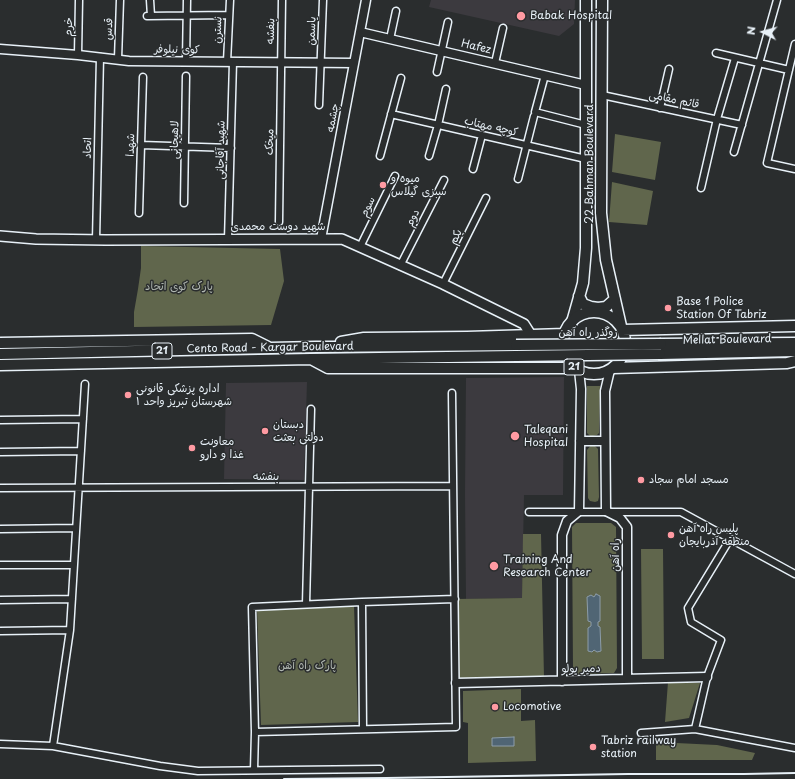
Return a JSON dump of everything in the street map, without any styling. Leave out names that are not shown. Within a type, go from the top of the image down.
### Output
[{"type":"main road","name":"22 Bahman Boulevard","points":[[572,322],[583,283],[586,248],[586,0]]},
{"type":"main road","name":"22 Bahman Boulevard","points":[[602,0],[601,213],[606,260],[622,328]]},
{"type":"main road","name":"شهید دوست محمدی","points":[[0,236],[36,239],[96,240],[342,239],[442,284],[524,324],[531,335]]},
{"type":"main road","points":[[579,296],[583,304],[598,308],[606,307],[615,299]]},
{"type":"main road","points":[[565,334],[572,322],[580,316],[588,313],[598,312],[607,314],[615,319],[622,328],[626,344],[624,354],[619,362],[611,369]]},
{"type":"main road","points":[[622,328],[666,330],[795,326]]},
{"type":"main road","points":[[665,367],[658,362],[656,344],[659,337],[666,330]]},
{"type":"main road","name":"21","points":[[316,347],[364,338],[565,334],[563,343],[565,353],[569,361],[577,369],[585,373],[594,374],[604,373],[611,369]]},
{"type":"main road","points":[[523,368],[531,364],[534,359],[534,340],[531,335]]},
{"type":"main road","points":[[0,343],[252,339],[270,348]]},
{"type":"main road","name":"21","points":[[660,349],[795,343]]},
{"type":"main road","name":"Cento Road - Kargar Boulevard","points":[[0,354],[316,347],[516,345]]},
{"type":"main road","name":"روگذر راه آهن","points":[[516,345],[660,349]]},
{"type":"main road","name":"روگذر راه آهن","points":[[516,356],[660,349]]},
{"type":"main road","name":"Mellat Boulevard","points":[[660,349],[795,351]]},
{"type":"main road","name":"Cento Road - Kargar Boulevard","points":[[0,365],[516,356]]},
{"type":"main road","points":[[311,359],[328,368],[577,369]]},
{"type":"main road","points":[[611,369],[795,362]]},
{"type":"street","name":"خرم","points":[[78,55],[79,0]]},
{"type":"street","name":"قدس","points":[[118,59],[120,0]]},
{"type":"street","points":[[150,0],[149,16],[229,15]]},
{"type":"street","points":[[186,61],[187,0]]},
{"type":"street","name":"نسترن","points":[[230,0],[230,62]]},
{"type":"street","name":"بنفشه","points":[[281,62],[282,0]]},
{"type":"street","name":"یاسمن","points":[[318,105],[321,63],[322,0]]},
{"type":"street","name":"چشمه","points":[[321,239],[366,0]]},
{"type":"street","points":[[734,152],[777,0]]},
{"type":"street","points":[[390,39],[396,11]]},
{"type":"street","points":[[437,72],[448,22]]},
{"type":"street","points":[[495,63],[503,28]]},
{"type":"street","name":"Hafez","points":[[360,32],[586,85]]},
{"type":"street","points":[[795,44],[793,64],[789,70],[767,163],[795,170]]},
{"type":"street","name":"کوی نیلوفر","points":[[0,49],[129,60],[354,63]]},
{"type":"street","points":[[716,53],[789,70]]},
{"type":"street","name":"اتحاد","points":[[96,240],[100,57]]},
{"type":"street","points":[[701,188],[717,120],[735,58]]},
{"type":"street","name":"شهید آقاجانی","points":[[228,240],[231,148],[230,62]]},
{"type":"street","name":"میخک","points":[[279,222],[281,62]]},
{"type":"street","points":[[660,108],[670,69]]},
{"type":"street","points":[[518,179],[545,75]]},
{"type":"street","name":"لاهیجانی","points":[[184,203],[186,76]]},
{"type":"street","name":"شهدا","points":[[139,213],[143,77]]},
{"type":"street","points":[[380,156],[401,78]]},
{"type":"street","points":[[429,156],[446,89]]},
{"type":"street","name":"قائم مقامی","points":[[602,95],[742,125]]},
{"type":"street","name":"کوچه مهتاب","points":[[391,114],[586,159]]},
{"type":"street","points":[[535,114],[586,125]]},
{"type":"street","points":[[473,169],[482,135]]},
{"type":"street","points":[[141,145],[231,148]]},
{"type":"street","name":"سوم","points":[[360,247],[395,176]]},
{"type":"street","name":"دوم","points":[[400,266],[444,180]]},
{"type":"street","name":"یکم","points":[[442,284],[486,198]]},
{"type":"street","points":[[577,369],[581,389],[580,511]]},
{"type":"street","points":[[606,512],[605,391],[611,369]]},
{"type":"street","points":[[53,746],[70,630],[85,384]]},
{"type":"street","points":[[255,732],[456,727],[452,393]]},
{"type":"street","points":[[306,604],[311,409]]},
{"type":"street","points":[[0,420],[83,419]]},
{"type":"street","points":[[580,441],[605,441]]},
{"type":"street","points":[[0,452],[81,450]]},
{"type":"street","name":"بنفشه","points":[[0,488],[453,486]]},
{"type":"street","points":[[562,680],[562,535],[567,520],[580,511]]},
{"type":"street","points":[[529,512],[681,512],[795,574]]},
{"type":"street","name":"راه آهن","points":[[606,512],[620,518],[627,527],[627,679]]},
{"type":"street","points":[[0,529],[76,528]]},
{"type":"street","points":[[694,729],[707,677],[721,640],[691,622],[688,608],[730,539]]},
{"type":"street","points":[[0,565],[74,565]]},
{"type":"street","points":[[0,600],[72,599]]},
{"type":"street","points":[[254,770],[255,732],[252,607],[362,602],[455,600]]},
{"type":"street","points":[[362,602],[363,729]]},
{"type":"street","points":[[0,631],[70,630]]},
{"type":"street","name":"دمیر یولو","points":[[456,683],[707,677]]},
{"type":"street","points":[[641,733],[694,729],[795,748]]},
{"type":"street","points":[[0,744],[53,746],[160,766],[198,771],[380,770]]},
{"type":"shaded area","name":"Babak Hospital","points":[[431,0],[575,0],[574,24],[559,36],[429,7]]},
{"type":"shaded area","name":"Taleqani Hospital","points":[[564,377],[563,495],[524,495],[522,598],[466,599],[466,378]]},
{"type":"shaded area","name":"دبستان دولتی بعثت","points":[[307,382],[304,480],[224,479],[226,383]]},
{"type":"green space","points":[[615,134],[661,142],[655,180],[612,172]]},
{"type":"green space","points":[[612,182],[653,191],[647,225],[609,222]]},
{"type":"green space","name":"پارک کوی اتحاد","points":[[141,246],[280,249],[284,281],[271,325],[134,327],[134,312],[141,268]]},
{"type":"green space","points":[[587,386],[600,386],[599,433],[593,436],[590,436],[587,433]]},
{"type":"green space","points":[[591,445],[594,445],[598,449],[599,497],[598,501],[595,502],[590,501],[588,498],[587,450]]},
{"type":"green space","points":[[576,523],[611,523],[616,527],[617,668],[614,673],[578,674],[573,670],[572,527]]},
{"type":"green space","points":[[523,534],[541,534],[544,678],[458,681],[456,599],[522,598]]},
{"type":"green space","points":[[641,549],[663,549],[664,659],[642,659]]},
{"type":"green space","name":"پارک راه آهن","points":[[354,606],[358,722],[261,725],[257,609]]},
{"type":"green space","points":[[668,682],[700,683],[689,718],[665,722]]},
{"type":"green space","points":[[521,689],[521,721],[535,720],[536,761],[468,763],[468,723],[463,722],[463,691]]},
{"type":"green space","points":[[656,742],[717,745],[755,753],[752,760],[656,760]]},
{"type":"water","points":[[596,594],[600,596],[600,621],[598,622],[598,626],[600,627],[601,651],[597,652],[594,650],[592,652],[588,651],[588,628],[591,626],[591,622],[588,621],[587,597],[591,595],[594,597]]},
{"type":"water","points":[[514,737],[514,746],[492,746],[492,738]]},
{"type":"railway","points":[[284,779],[795,773]]},
{"type":"place","name":"Babak Hospital","points":[[521,16]]},
{"type":"place","name":"میوه و سبزی گیلاس","points":[[383,185]]},
{"type":"place","name":"Base 1 Police Station Of Tabriz","points":[[668,308]]},
{"type":"place","name":"اداره پزشکی قانونی شهرستان تبریز واحد ۱","points":[[128,395]]},
{"type":"place","name":"دبستان دولتی بعثت","points":[[265,431]]},
{"type":"place","name":"Taleqani Hospital","points":[[515,436]]},
{"type":"place","name":"معاونت غذا و دارو","points":[[192,448]]},
{"type":"place","name":"مسجد امام سجاد","points":[[641,480]]},
{"type":"place","name":"پلیس راه آهن منطقه آذربایجان","points":[[671,535]]},
{"type":"place","name":"Training And Research Center","points":[[494,566]]},
{"type":"place","name":"Locomotive","points":[[495,707]]},
{"type":"place","name":"Tabriz railway station","points":[[593,747]]}]
